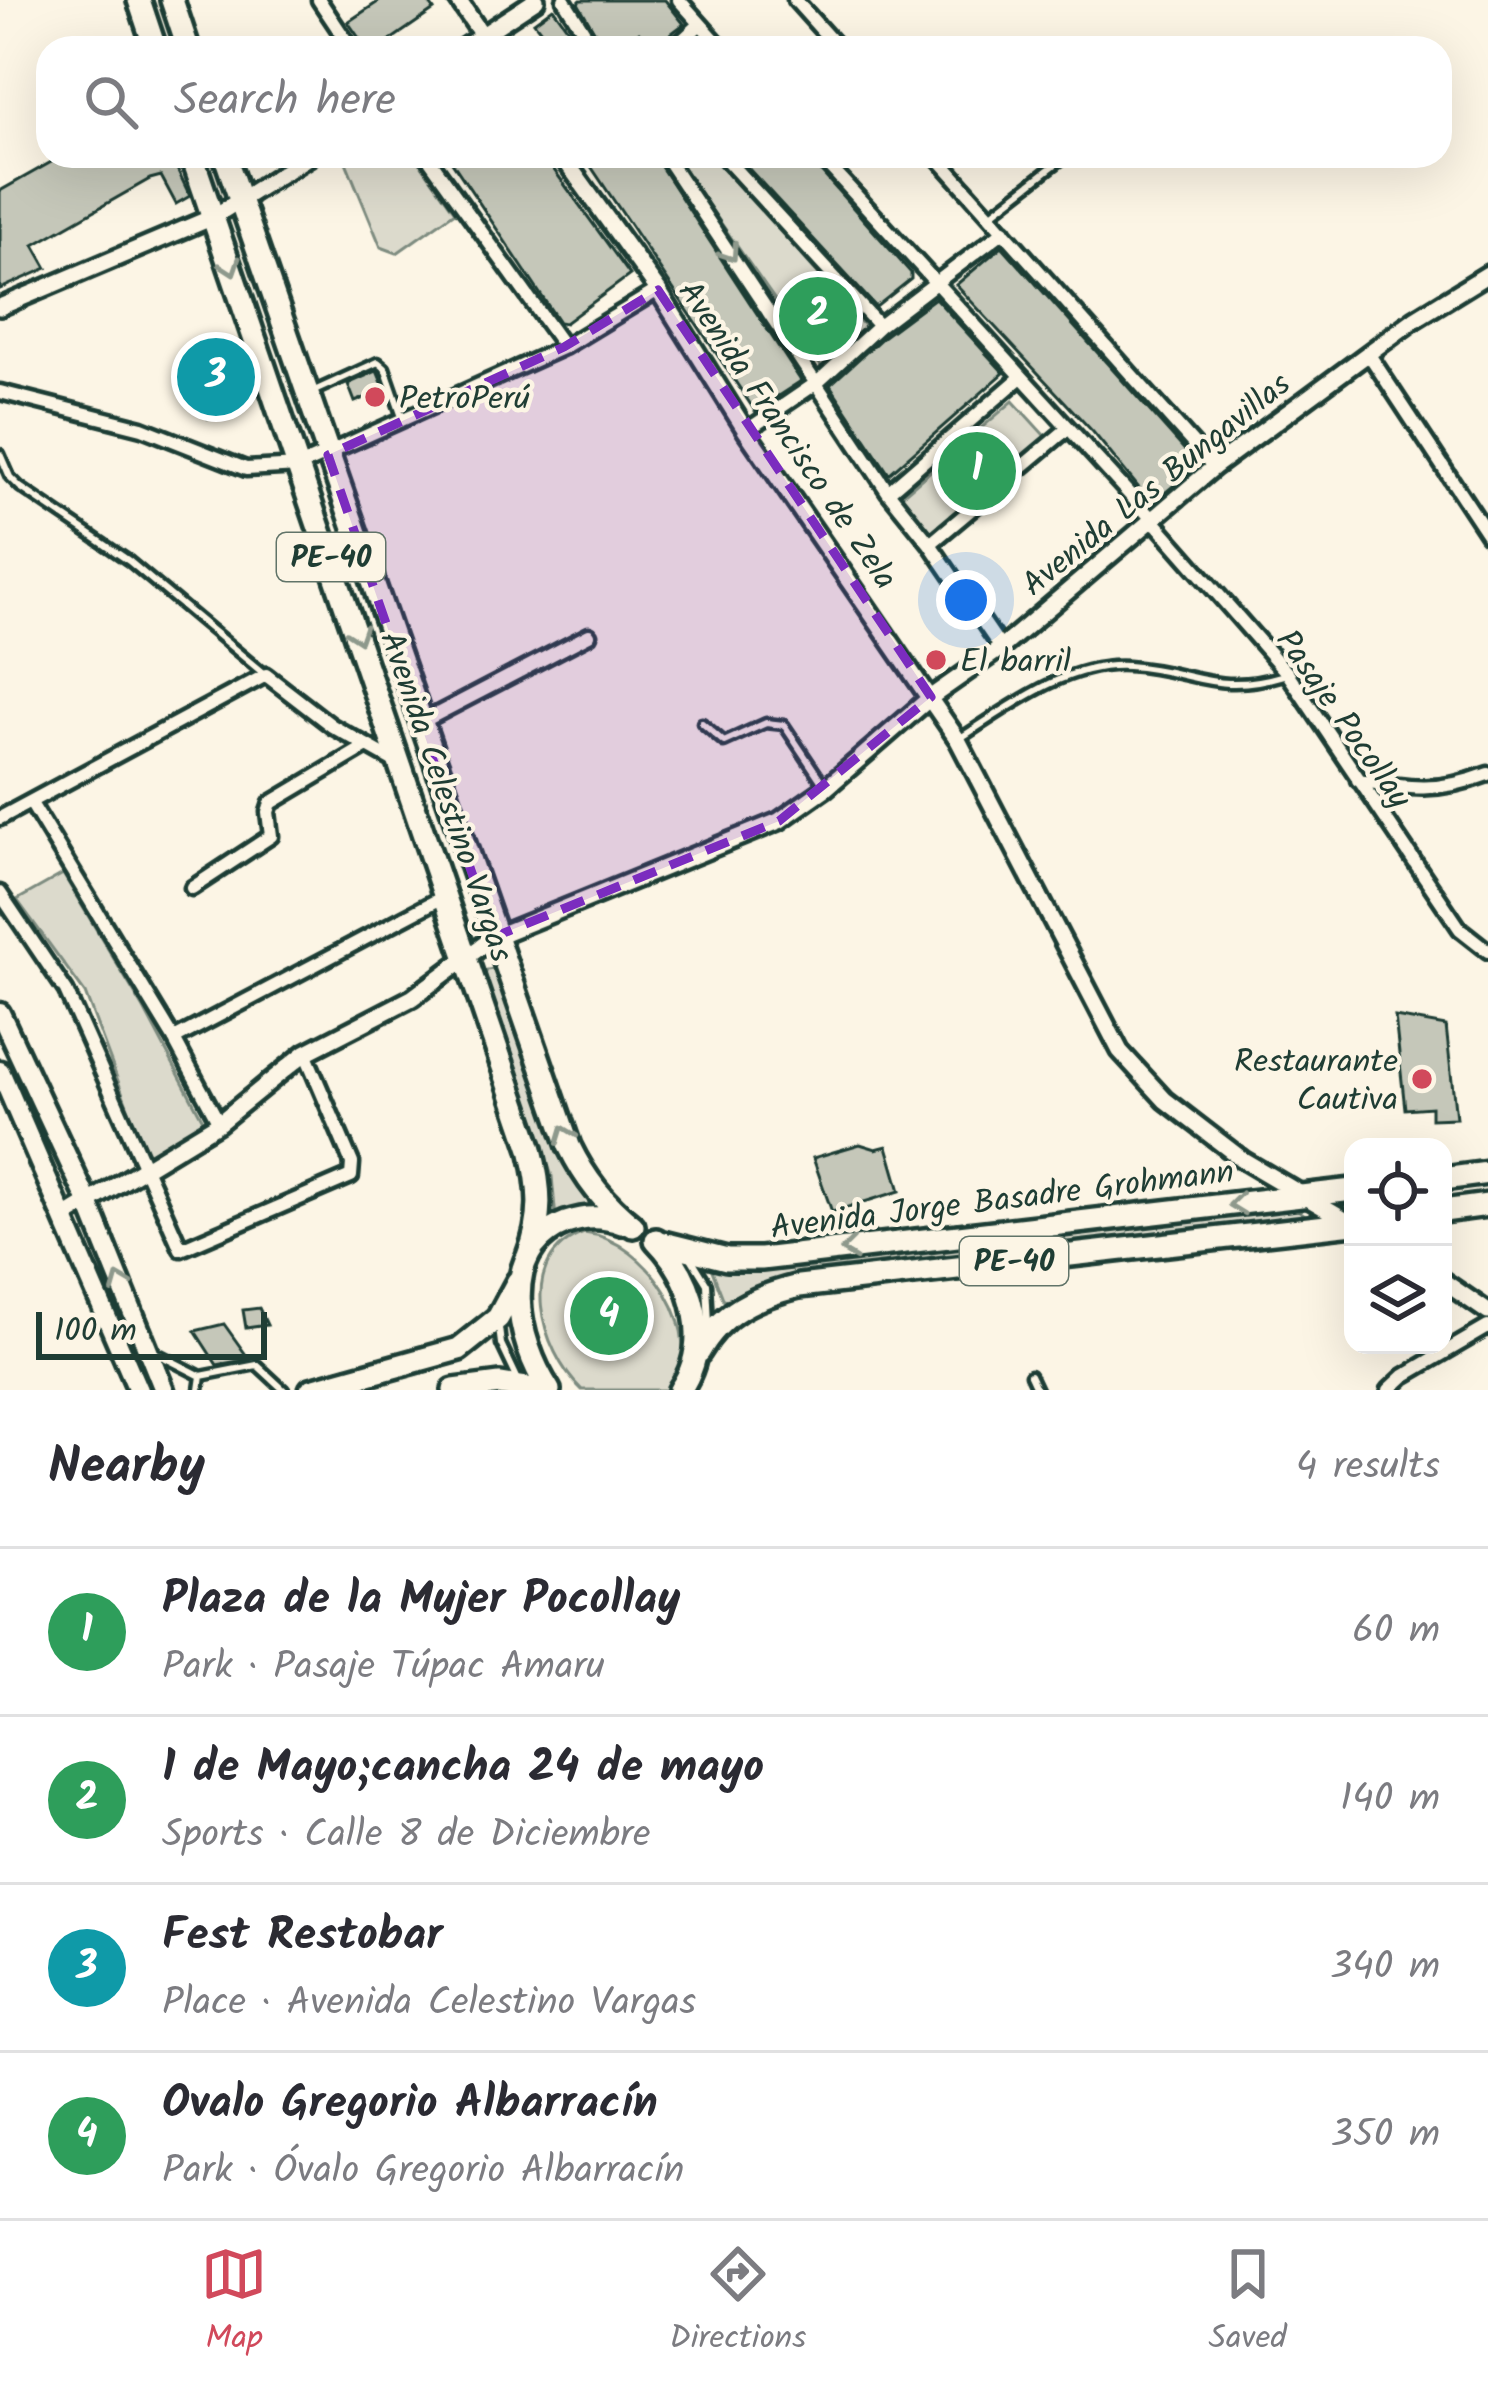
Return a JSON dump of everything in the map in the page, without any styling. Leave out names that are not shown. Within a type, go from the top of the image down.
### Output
[{"type":"highway","points":[[139,0],[151,36]]},
{"type":"highway","points":[[172,0],[184,36]]},
{"type":"highway","name":"Avenida Celestino Vargas","points":[[196,168],[469,958],[539,1182],[538,1231],[524,1266]]},
{"type":"highway","name":"Avenida Celestino Vargas","points":[[229,168],[568,1146],[606,1204],[633,1226]]},
{"type":"highway","points":[[415,802],[443,791]]},
{"type":"highway","points":[[1452,1178],[1488,1173]]},
{"type":"highway","name":"Avenida Jorge Basadre Grohmann","points":[[659,1242],[727,1259],[761,1259],[1344,1191]]},
{"type":"highway","points":[[1452,1209],[1488,1205]]},
{"type":"highway","points":[[311,1390],[459,1349],[498,1318],[524,1266],[554,1228],[599,1216],[633,1226],[659,1242],[692,1302],[704,1343],[680,1390]]},
{"type":"highway","name":"Avenida Jorge Basadre Grohmann","points":[[704,1343],[730,1312],[750,1300],[800,1286],[1344,1224]]},
{"type":"highway","points":[[524,1266],[522,1333],[549,1390]]},
{"type":"highway","points":[[454,1390],[530,1387]]},
{"type":"main road","points":[[0,1013],[88,1202],[164,1390]]},
{"type":"main road","points":[[0,1070],[138,1390]]},
{"type":"street","points":[[319,0],[343,36]]},
{"type":"street","points":[[458,0],[483,36]]},
{"type":"street","points":[[493,36],[536,0]]},
{"type":"street","points":[[564,0],[586,36]]},
{"type":"street","points":[[679,0],[711,36]]},
{"type":"street","points":[[795,0],[827,36]]},
{"type":"street","points":[[687,36],[700,24]]},
{"type":"street","points":[[0,307],[213,217],[292,168]]},
{"type":"street","points":[[436,168],[564,346]]},
{"type":"street","name":"Avenida Francisco de Zela","points":[[571,168],[658,290],[746,431],[958,740],[1120,1051],[1181,1114],[1301,1196],[1344,1219]]},
{"type":"street","points":[[672,168],[888,492],[1001,647]]},
{"type":"street","points":[[734,168],[879,326]]},
{"type":"street","name":"Pasaje Pocollay","points":[[831,168],[1288,674],[1460,929],[1488,951]]},
{"type":"street","points":[[947,168],[1214,467]]},
{"type":"street","points":[[746,431],[818,382],[879,326],[1004,231]]},
{"type":"street","name":"Avenida Las Bungavillas","points":[[66,1216],[219,1123],[305,1053],[412,998],[494,938],[779,821],[826,788],[931,697],[1001,647],[1214,467],[1414,319],[1488,274]]},
{"type":"street","points":[[0,392],[142,428],[246,469],[299,466],[564,346],[658,290]]},
{"type":"street","points":[[1368,353],[1488,535]]},
{"type":"street","points":[[888,492],[1021,377]]},
{"type":"street","points":[[930,544],[1067,429]]},
{"type":"street","points":[[420,723],[589,634]]},
{"type":"street","points":[[0,818],[266,675],[332,727],[403,766]]},
{"type":"street","points":[[192,888],[271,836],[268,809],[272,803],[367,746]]},
{"type":"street","points":[[1358,780],[1428,790],[1453,788],[1488,774]]},
{"type":"street","points":[[31,803],[174,1039],[219,1123]]},
{"type":"street","points":[[0,893],[67,991],[181,1249],[351,1176],[352,1163],[305,1053]]},
{"type":"street","points":[[174,1039],[447,895]]},
{"type":"street","points":[[1452,1287],[1488,1312]]},
{"type":"street","points":[[1389,1390],[1404,1376],[1488,1327]]},
{"type":"lane","points":[[990,215],[1051,168]]},
{"type":"lane","points":[[307,394],[379,362],[403,420]]},
{"type":"lane","points":[[0,454],[20,487],[129,561],[266,675]]},
{"type":"lane","points":[[958,740],[1030,694],[1101,668],[1125,665],[1236,686],[1288,674]]},
{"type":"lane","points":[[701,723],[724,742],[766,723],[784,725],[826,788]]},
{"type":"lane","points":[[682,1249],[699,1266],[707,1284],[704,1343]]},
{"type":"lane","points":[[498,1318],[501,1344],[530,1387]]},
{"type":"lane","points":[[147,1349],[201,1376],[256,1365],[284,1390]]},
{"type":"lane","points":[[1030,1375],[1037,1390]]},
{"type":"lane","points":[[199,1390],[201,1376]]},
{"type":"highlighted area","points":[[658,290],[931,697],[779,821],[494,937],[328,455],[564,347]]},
{"type":"shaded area","points":[[348,168],[424,168],[455,212],[397,253],[381,247]]},
{"type":"shaded area","points":[[682,168],[725,168],[867,329],[823,369]]},
{"type":"shaded area","points":[[1013,401],[1054,446],[935,546],[901,496]]},
{"type":"shaded area","points":[[63,874],[144,1009],[204,1122],[147,1158],[85,993],[17,900]]},
{"type":"shaded area","points":[[487,970],[500,972],[568,1164],[595,1206],[556,1220],[552,1176],[482,982]]},
{"type":"shaded area","points":[[1292,1206],[1311,1219],[760,1284],[724,1301],[710,1265],[752,1267],[868,1257]]},
{"type":"shaded area","points":[[584,1233],[608,1239],[630,1253],[666,1294],[683,1344],[681,1368],[670,1390],[582,1390],[555,1352],[541,1306],[542,1283],[562,1245]]},
{"type":"shaded area","points":[[611,1295],[630,1303],[638,1322],[630,1341],[611,1349],[592,1341],[584,1322],[592,1303]]},
{"type":"building","points":[[381,0],[427,0],[434,10],[396,36],[358,36],[348,22]]},
{"type":"building","points":[[665,0],[684,24],[668,36],[639,32],[597,36],[578,3]]},
{"type":"building","points":[[553,8],[573,36],[534,36],[541,31],[534,22]]},
{"type":"building","points":[[41,168],[177,168],[190,196],[176,204],[161,176],[150,179],[34,245],[47,268],[0,289],[0,191]]},
{"type":"building","points":[[456,168],[553,168],[630,275],[565,323],[559,322]]},
{"type":"building","points":[[592,168],[662,168],[801,381],[755,411]]},
{"type":"building","points":[[748,168],[818,168],[911,273],[911,279],[876,307]]},
{"type":"building","points":[[1002,246],[1198,465],[1152,504],[1093,432],[956,285]]},
{"type":"building","points":[[935,298],[1004,373],[889,474],[830,385]]},
{"type":"building","points":[[223,338],[246,403],[208,418],[187,351]]},
{"type":"building","points":[[377,371],[385,390],[355,402],[348,384]]},
{"type":"building","points":[[1395,1017],[1446,1026],[1456,1118],[1431,1119],[1431,1107],[1405,1109]]},
{"type":"building","points":[[860,1144],[876,1149],[887,1146],[900,1191],[832,1212],[813,1158]]},
{"type":"building","points":[[259,1308],[267,1325],[246,1328],[243,1310]]},
{"type":"building","points":[[224,1324],[249,1359],[217,1365],[195,1331]]},
{"type":"place","name":"1 de Mayo;cancha 24 de mayo","points":[[818,316]]},
{"type":"place","name":"Fest Restobar","points":[[216,377]]},
{"type":"place","name":"PetroPerú","points":[[375,397]]},
{"type":"place","name":"Plaza de la Mujer Pocollay","points":[[977,471]]},
{"type":"place","name":"El barril","points":[[936,660]]},
{"type":"place","name":"Restaurante Cautiva","points":[[1422,1079]]},
{"type":"place","name":"Ovalo Gregorio Albarracín","points":[[609,1316]]}]
